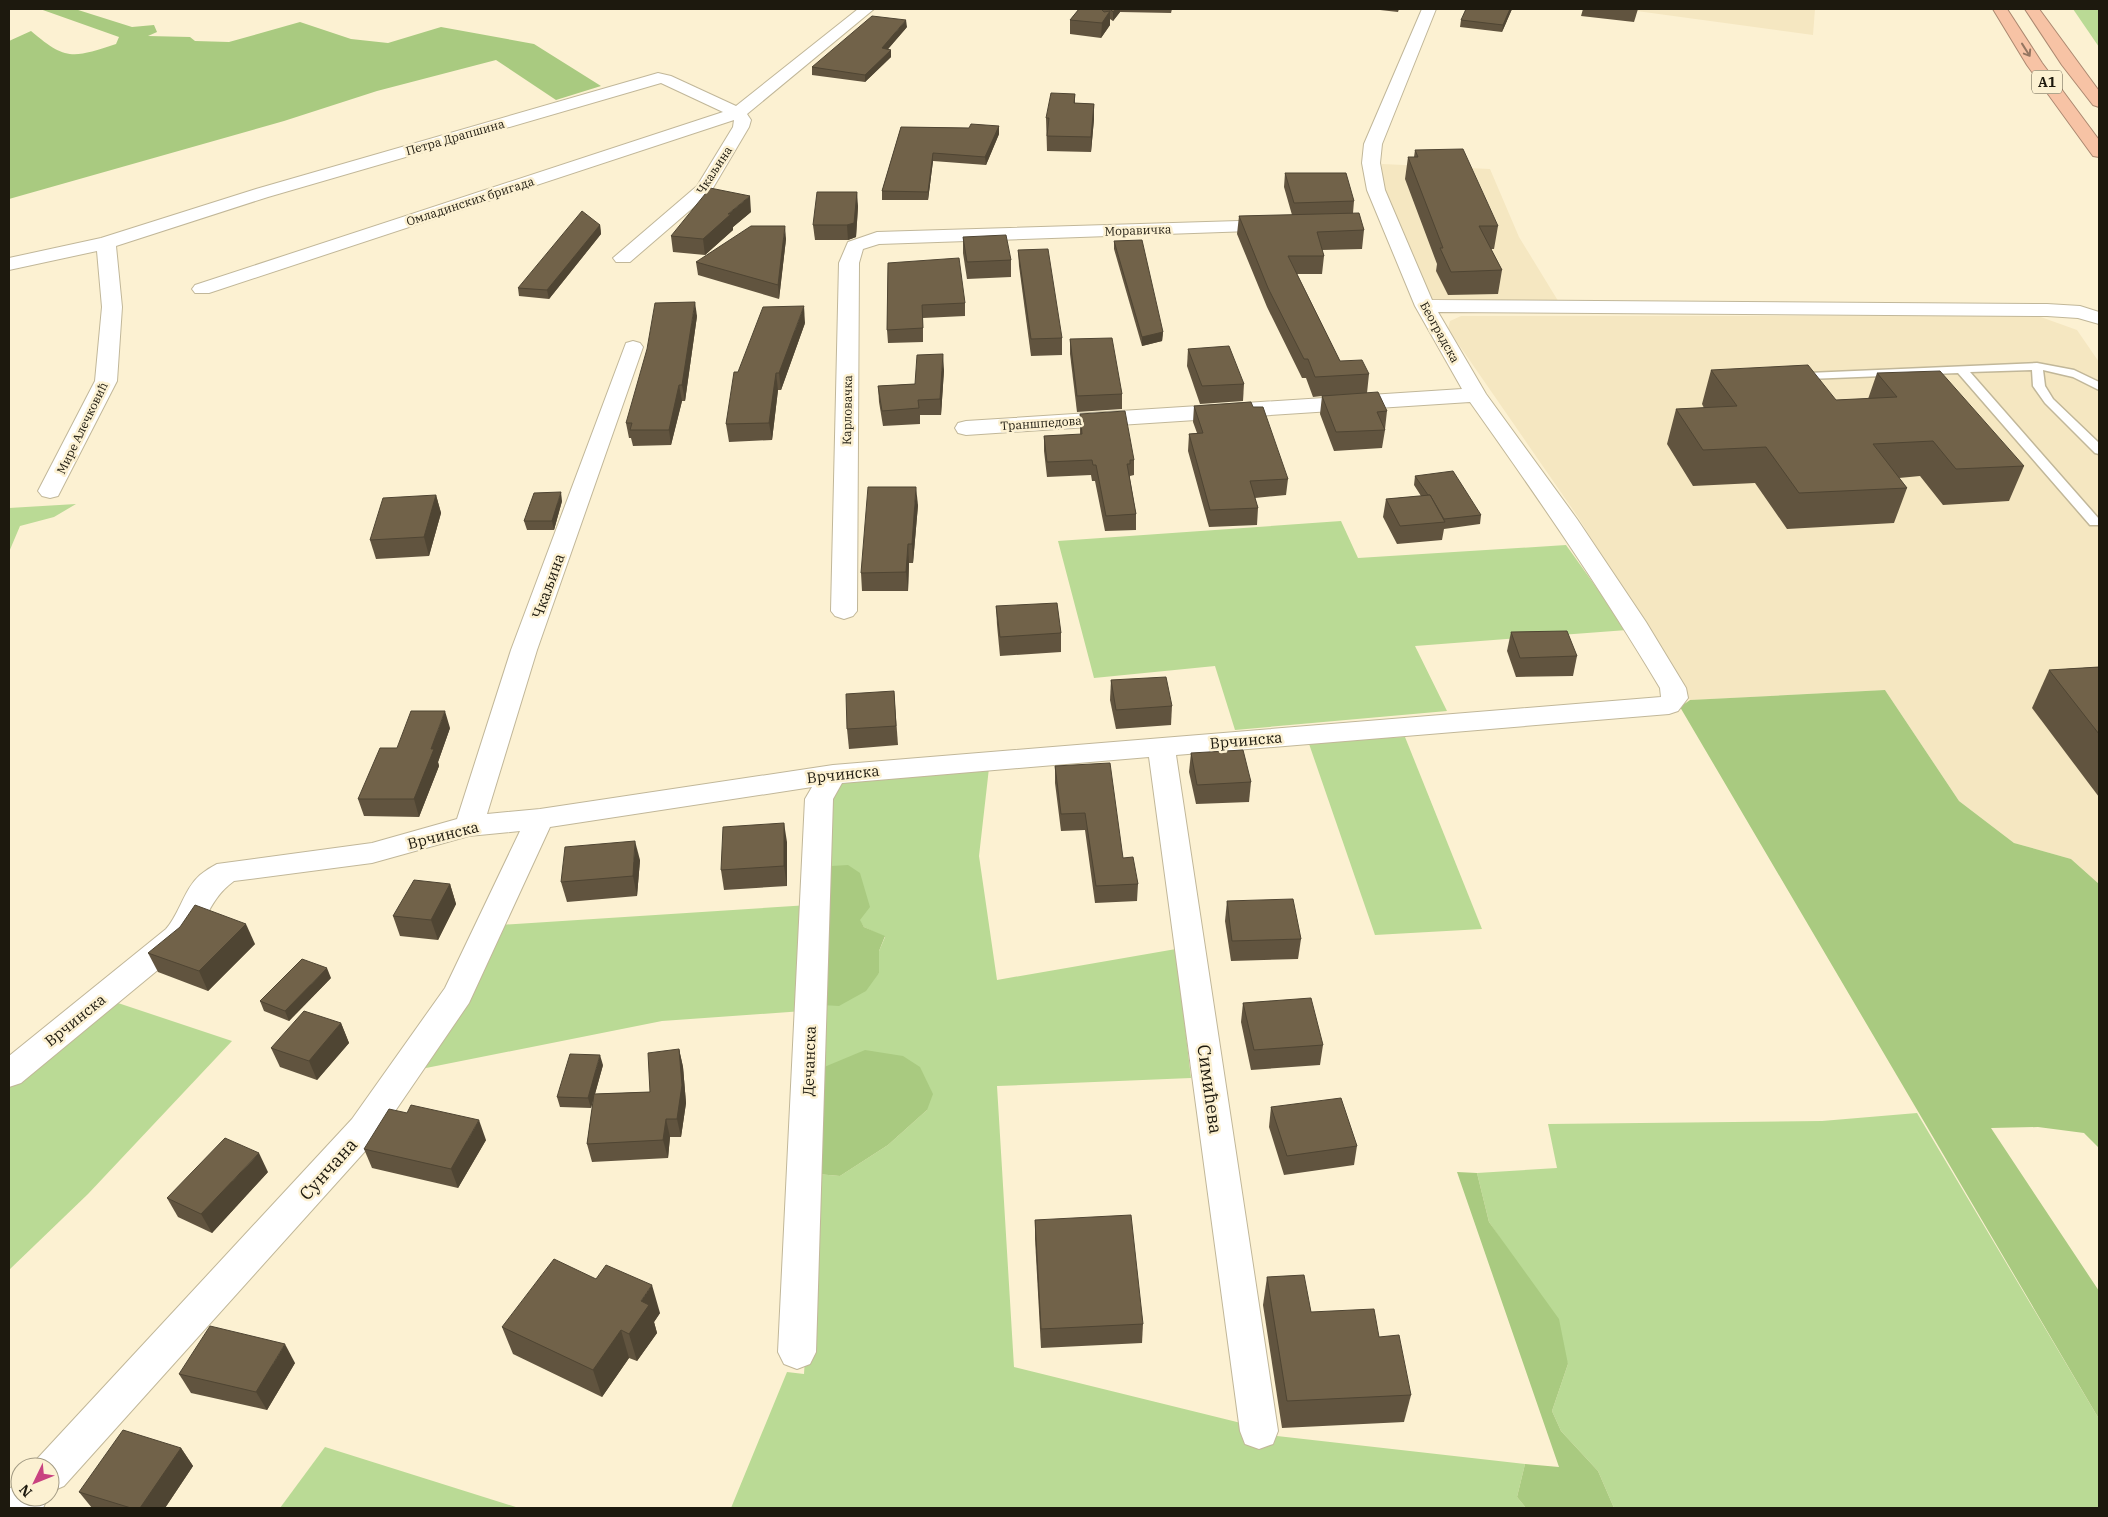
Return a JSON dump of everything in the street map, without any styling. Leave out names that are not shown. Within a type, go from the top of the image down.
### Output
[{"type":"highway","name":"A1","points":[[2000,9],[2035,65],[2099,152]]},
{"type":"highway","name":"A1","points":[[2032,9],[2099,102]]},
{"type":"street","points":[[738,113],[867,9]]},
{"type":"street","name":"Београдска","points":[[1429,9],[1373,144],[1371,163],[1380,222],[1476,395],[1565,519],[1633,622]]},
{"type":"street","name":"Петра Драпшина","points":[[9,264],[106,243],[262,193],[658,78],[665,79],[738,113]]},
{"type":"street","name":"Чкаљина","points":[[624,258],[695,199],[704,189],[741,127],[743,120],[738,113]]},
{"type":"street","name":"Омладинских бригада","points":[[202,288],[738,113]]},
{"type":"street","name":"Моравичка","points":[[887,237],[1294,225]]},
{"type":"street","name":"Карловачка","points":[[844,611],[849,263],[854,246],[868,239],[887,237]]},
{"type":"street","name":"Мире Алечковић","points":[[50,491],[106,381],[112,307],[106,243]]},
{"type":"street","points":[[1425,306],[2047,310],[2080,312],[2099,318]]},
{"type":"street","name":"Чкаљина","points":[[469,826],[524,650],[633,347]]},
{"type":"street","name":"Траншпедова","points":[[966,428],[1476,395]]},
{"type":"street","name":"Врчинска","points":[[9,1074],[177,937],[190,924],[201,895],[210,883],[227,871],[372,853],[469,826],[540,819],[833,774],[1669,705],[1675,698],[1673,688],[1633,622]]},
{"type":"street","name":"Симићева","points":[[1161,748],[1259,1431]]},
{"type":"street","name":"Дечанска","points":[[797,1352],[819,799],[833,774]]},
{"type":"street","name":"Сунчана","points":[[60,1462],[364,1129],[458,994],[540,819]]},
{"type":"lane","points":[[2037,366],[2038,386],[2049,401],[2099,450]]},
{"type":"lane","points":[[1808,376],[2037,366],[2062,370],[2086,377],[2099,387]]},
{"type":"lane","points":[[1961,369],[2095,522]]},
{"type":"shaded area","points":[[1622,9],[1815,9],[1813,35]]},
{"type":"shaded area","points":[[1382,164],[1490,169],[1519,237],[1560,304],[1441,302],[1431,299],[1386,192],[1382,180]]},
{"type":"shaded area","points":[[1461,316],[2038,316],[2077,330],[2099,362],[2099,884],[2071,859],[2014,843],[1959,801],[1885,690],[1690,700],[1578,517],[1448,329],[1450,321]]},
{"type":"green space","points":[[40,9],[75,9],[132,27],[154,25],[157,32],[148,36],[190,37],[195,41],[229,42],[300,22],[351,39],[388,43],[441,27],[534,44],[601,86],[556,100],[496,60],[377,91],[284,121],[9,199],[9,41],[31,31],[53,48],[70,54],[79,54],[116,44],[119,37]]},
{"type":"green space","points":[[2073,9],[2099,9],[2099,47]]},
{"type":"green space","points":[[76,504],[54,517],[20,526],[9,552],[9,508]]},
{"type":"green space","points":[[1341,521],[1358,558],[1566,545],[1627,630],[1415,646],[1447,711],[1235,730],[1215,666],[1094,678],[1058,541]]},
{"type":"green space","points":[[1885,690],[1959,801],[2014,843],[2071,859],[2099,884],[2099,1148],[2084,1133],[2038,1127],[1991,1128],[2099,1291],[2099,1419],[1680,707],[1690,700]]},
{"type":"green space","points":[[1405,737],[1482,929],[1375,935],[1308,741]]},
{"type":"green space","points":[[989,768],[979,856],[997,980],[1176,949],[1191,1078],[997,1086],[1014,1367],[1241,1423],[1243,1436],[1277,1436],[1525,1464],[1517,1497],[1526,1508],[731,1508],[787,1372],[804,1374],[817,1174],[840,1176],[888,1145],[927,1110],[817,1070],[821,1005],[879,973],[879,951],[885,937],[864,927],[824,870],[828,800],[839,778]]},
{"type":"green space","points":[[848,865],[860,873],[870,907],[860,920],[864,927],[885,936],[879,951],[879,973],[866,991],[839,1006],[821,1005],[824,870],[831,866]]},
{"type":"green space","points":[[809,905],[803,1011],[662,1021],[416,1070],[500,925]]},
{"type":"green space","points":[[109,1000],[232,1041],[88,1194],[9,1270],[9,1084]]},
{"type":"green space","points":[[865,1050],[903,1056],[920,1067],[933,1094],[927,1110],[888,1145],[840,1176],[817,1174],[817,1070]]},
{"type":"green space","points":[[1917,1113],[2099,1419],[2099,1508],[1614,1508],[1598,1471],[1561,1431],[1552,1411],[1568,1364],[1521,1269],[1489,1222],[1477,1173],[1557,1168],[1548,1124],[1822,1121]]},
{"type":"green space","points":[[1457,1172],[1477,1173],[1489,1222],[1559,1319],[1568,1364],[1552,1411],[1561,1431],[1598,1471],[1614,1508],[1526,1508],[1517,1497],[1525,1464],[1559,1467]]},
{"type":"green space","points":[[325,1447],[519,1508],[280,1508]]},
{"type":"building","points":[[1079,9],[1110,11],[1102,23],[1070,20]]},
{"type":"building","points":[[1466,9],[1510,9],[1503,25],[1461,20]]},
{"type":"building","points":[[872,16],[906,20],[882,48],[891,50],[865,75],[812,67]]},
{"type":"building","points":[[1051,93],[1075,94],[1074,103],[1094,104],[1091,137],[1047,136],[1049,118],[1046,118]]},
{"type":"building","points":[[971,124],[999,126],[985,157],[933,153],[928,192],[882,191],[901,127],[969,128]]},
{"type":"building","points":[[1463,149],[1498,226],[1479,226],[1502,270],[1451,272],[1440,248],[1443,248],[1408,157],[1418,157],[1415,150]]},
{"type":"building","points":[[1285,173],[1346,173],[1354,201],[1294,203]]},
{"type":"building","points":[[710,188],[750,196],[728,214],[731,214],[703,239],[671,236]]},
{"type":"building","points":[[817,192],[857,192],[854,223],[847,225],[813,225]]},
{"type":"building","points":[[582,211],[600,225],[547,290],[518,288]]},
{"type":"building","points":[[1359,213],[1364,230],[1317,232],[1324,256],[1288,256],[1340,361],[1362,360],[1369,374],[1315,377],[1308,359],[1304,359],[1268,288],[1239,216]]},
{"type":"building","points":[[751,226],[785,226],[778,285],[696,262]]},
{"type":"building","points":[[1006,235],[1011,260],[967,262],[963,237]]},
{"type":"building","points":[[1142,240],[1163,332],[1142,337],[1114,241]]},
{"type":"building","points":[[1048,249],[1062,338],[1031,339],[1018,250]]},
{"type":"building","points":[[959,258],[965,303],[922,305],[923,328],[887,330],[888,263]]},
{"type":"building","points":[[695,302],[682,385],[679,385],[669,430],[630,430],[632,423],[626,423],[647,349],[655,303]]},
{"type":"building","points":[[804,306],[779,373],[776,373],[769,423],[726,424],[734,372],[738,372],[763,307]]},
{"type":"building","points":[[1112,338],[1122,394],[1077,396],[1070,339]]},
{"type":"building","points":[[1229,346],[1244,384],[1202,386],[1188,349]]},
{"type":"building","points":[[943,354],[940,399],[918,400],[919,408],[882,411],[878,386],[915,384],[917,355]]},
{"type":"building","points":[[1808,365],[1836,400],[1897,397],[1877,373],[1940,371],[2024,466],[1956,469],[1933,441],[1873,444],[1907,488],[1799,493],[1766,447],[1703,450],[1676,409],[1737,406],[1711,370]]},
{"type":"building","points":[[1378,392],[1387,411],[1377,412],[1385,430],[1336,432],[1322,396]]},
{"type":"building","points":[[1251,402],[1253,407],[1263,407],[1288,479],[1250,481],[1258,508],[1210,510],[1189,434],[1203,433],[1194,406]]},
{"type":"building","points":[[1125,411],[1134,460],[1130,460],[1130,464],[1127,464],[1136,514],[1106,516],[1096,465],[1093,465],[1092,460],[1047,462],[1044,436],[1082,434],[1080,414]]},
{"type":"building","points":[[1453,471],[1481,515],[1444,519],[1430,495],[1428,495],[1415,476]]},
{"type":"building","points":[[868,487],[916,487],[912,544],[908,544],[906,572],[861,573]]},
{"type":"building","points":[[561,492],[552,521],[524,521],[534,493]]},
{"type":"building","points":[[436,495],[424,537],[370,540],[383,498]]},
{"type":"building","points":[[1430,495],[1445,522],[1400,526],[1386,499]]},
{"type":"building","points":[[1057,603],[1061,633],[1000,637],[996,606]]},
{"type":"building","points":[[1567,631],[1577,656],[1520,658],[1511,632]]},
{"type":"building","points":[[2099,667],[2099,734],[2049,670]]},
{"type":"building","points":[[1166,677],[1172,706],[1116,710],[1111,680]]},
{"type":"building","points":[[894,691],[896,726],[847,729],[846,694]]},
{"type":"building","points":[[411,711],[445,711],[431,749],[434,749],[414,799],[358,799],[380,748],[397,748]]},
{"type":"building","points":[[1243,750],[1251,782],[1197,785],[1191,753]]},
{"type":"building","points":[[1110,763],[1123,858],[1133,857],[1138,884],[1096,886],[1085,813],[1061,814],[1055,766]]},
{"type":"building","points":[[784,823],[784,866],[721,870],[723,827]]},
{"type":"building","points":[[635,841],[633,876],[561,882],[565,847]]},
{"type":"building","points":[[414,880],[450,884],[431,920],[393,916]]},
{"type":"building","points":[[1293,899],[1301,939],[1232,941],[1227,901]]},
{"type":"building","points":[[195,905],[246,924],[199,971],[148,953],[180,927]]},
{"type":"building","points":[[302,959],[327,968],[285,1011],[260,1001]]},
{"type":"building","points":[[1311,998],[1323,1045],[1254,1050],[1243,1003]]},
{"type":"building","points":[[304,1011],[341,1023],[309,1061],[271,1048]]},
{"type":"building","points":[[679,1049],[682,1085],[677,1119],[666,1119],[663,1140],[587,1144],[594,1094],[650,1092],[648,1053]]},
{"type":"building","points":[[570,1054],[600,1055],[588,1098],[557,1097]]},
{"type":"building","points":[[1341,1098],[1357,1146],[1287,1156],[1271,1107]]},
{"type":"building","points":[[411,1105],[479,1120],[451,1169],[364,1149],[389,1109],[407,1113]]},
{"type":"building","points":[[225,1138],[259,1153],[201,1214],[167,1198]]},
{"type":"building","points":[[1131,1215],[1143,1324],[1041,1329],[1035,1220]]},
{"type":"building","points":[[554,1259],[596,1279],[606,1265],[652,1285],[641,1301],[649,1305],[629,1334],[621,1330],[593,1370],[502,1327]]},
{"type":"building","points":[[1304,1275],[1311,1312],[1374,1309],[1379,1337],[1399,1335],[1411,1395],[1287,1401],[1267,1277]]},
{"type":"building","points":[[210,1326],[285,1344],[256,1392],[179,1374]]},
{"type":"building","points":[[123,1430],[181,1448],[140,1508],[131,1508],[79,1492]]}]
